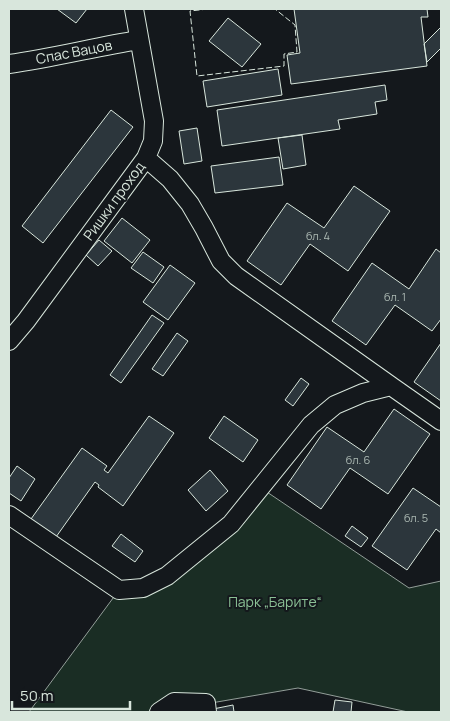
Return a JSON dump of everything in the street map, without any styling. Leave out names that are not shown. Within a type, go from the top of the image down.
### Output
[{"type":"street","name":"Ришки проход","points":[[9,341],[26,321],[146,158],[153,140],[154,121],[134,9]]},
{"type":"street","name":"Спас Вацов","points":[[9,64],[139,40]]},
{"type":"street","points":[[146,158],[170,179],[190,204],[221,261],[236,276],[441,421]]},
{"type":"street","points":[[9,514],[119,590],[143,588],[166,576],[231,524],[311,425],[335,404],[392,386]]},
{"type":"street","points":[[159,712],[174,702],[206,708]]},
{"type":"green space","name":"Парк „Барите“","points":[[261,488],[409,588],[441,581],[441,712],[408,712],[298,688],[159,712],[29,712],[119,590],[143,588]]},
{"type":"building","points":[[57,9],[87,9],[76,23]]},
{"type":"building","points":[[294,9],[427,9],[428,17],[421,17],[427,66],[291,84],[287,55],[300,53]]},
{"type":"building","points":[[228,18],[261,44],[242,67],[209,41]]},
{"type":"building","points":[[441,27],[441,48],[427,62],[424,44]]},
{"type":"building","points":[[278,69],[282,95],[207,107],[203,81]]},
{"type":"building","points":[[385,85],[387,100],[375,102],[377,114],[338,120],[340,129],[222,146],[217,110]]},
{"type":"building","points":[[111,110],[133,127],[43,243],[22,226]]},
{"type":"building","points":[[197,128],[202,161],[184,164],[179,131]]},
{"type":"building","points":[[302,135],[306,165],[283,169],[278,138]]},
{"type":"building","points":[[279,157],[283,185],[215,193],[211,166]]},
{"type":"building","points":[[354,186],[390,211],[348,271],[310,244],[281,285],[247,261],[287,203],[324,228]]},
{"type":"building","points":[[122,218],[150,240],[132,263],[104,241]]},
{"type":"building","points":[[99,240],[112,251],[98,266],[86,255]]},
{"type":"building","points":[[436,249],[441,253],[441,319],[432,331],[395,305],[366,345],[332,321],[372,263],[409,289]]},
{"type":"building","points":[[143,252],[164,267],[153,283],[131,268]]},
{"type":"building","points":[[170,265],[195,283],[168,320],[143,302]]},
{"type":"building","points":[[152,315],[164,323],[121,383],[110,375]]},
{"type":"building","points":[[177,333],[188,341],[163,376],[152,369]]},
{"type":"building","points":[[441,343],[441,401],[414,382]]},
{"type":"building","points":[[301,378],[309,384],[293,406],[285,400]]},
{"type":"building","points":[[394,409],[430,434],[388,494],[350,468],[321,509],[287,485],[327,427],[364,452]]},
{"type":"building","points":[[149,416],[174,433],[123,506],[98,487],[99,485],[95,482],[56,537],[31,519],[82,448],[107,466],[104,470],[108,473]]},
{"type":"building","points":[[224,416],[258,440],[243,462],[209,438]]},
{"type":"building","points":[[17,466],[35,479],[21,501],[9,493],[9,478]]},
{"type":"building","points":[[210,470],[228,491],[206,511],[188,490]]},
{"type":"building","points":[[413,488],[441,507],[441,533],[436,529],[407,570],[372,546]]},
{"type":"building","points":[[352,526],[368,538],[361,547],[345,536]]},
{"type":"building","points":[[121,534],[143,551],[135,562],[112,546]]},
{"type":"building","points":[[335,700],[352,702],[351,712],[333,712]]},
{"type":"building","points":[[233,705],[234,712],[214,712],[213,709]]},
{"type":"fence","points":[[208,9],[190,11],[197,76],[284,66],[284,54],[297,52],[295,25],[275,9]]}]
